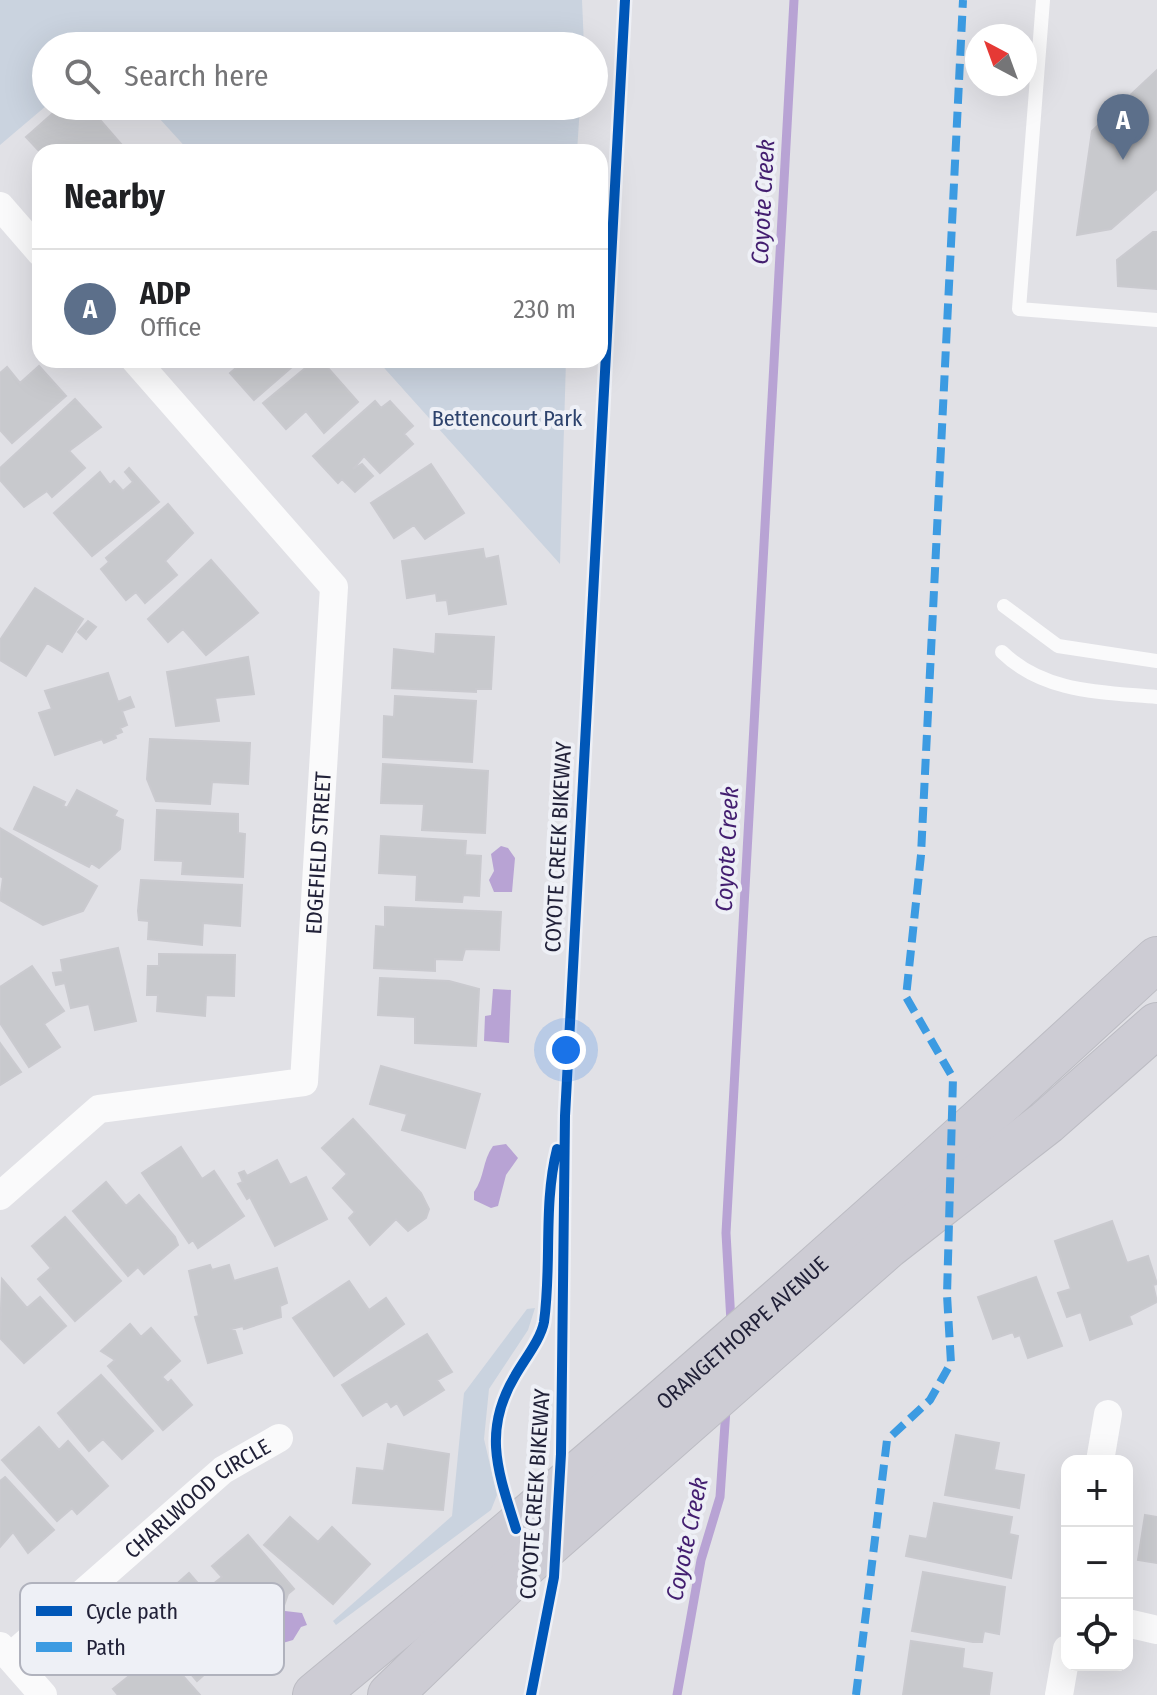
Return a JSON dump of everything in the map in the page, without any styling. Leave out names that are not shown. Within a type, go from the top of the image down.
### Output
[{"type":"main road","name":"ORANGETHORPE AVENUE","points":[[315,1695],[528,1519],[891,1202],[1157,959]]},
{"type":"main road","name":"ORANGETHORPE AVENUE","points":[[390,1695],[525,1565],[888,1246],[1047,1122],[1157,1025]]},
{"type":"street","points":[[0,206],[32,243]]},
{"type":"street","name":"EDGEFIELD STREET","points":[[0,1196],[99,1109],[304,1082],[334,587],[142,368]]},
{"type":"street","points":[[1101,1455],[1108,1414]]},
{"type":"street","name":"CHARLWOOD CIRCLE","points":[[87,1583],[223,1470],[279,1438]]},
{"type":"street","points":[[1133,1624],[1157,1630]]},
{"type":"street","points":[[5,1651],[20,1668]]},
{"type":"street","points":[[1059,1695],[1063,1671]]},
{"type":"street","points":[[26,1675],[43,1695]]},
{"type":"lane","points":[[1043,0],[1019,309],[1157,320]]},
{"type":"lane","points":[[1004,606],[1058,646],[1157,661]]},
{"type":"lane","points":[[1002,652],[1018,668],[1039,679],[1082,690],[1157,697]]},
{"type":"green space","points":[[0,0],[582,0],[583,32],[32,32],[32,118],[0,145]]},
{"type":"green space","points":[[161,120],[579,120],[578,144],[183,144]]},
{"type":"green space","name":"Bettencourt Park","points":[[384,368],[566,368],[560,564]]},
{"type":"green space","points":[[535,1308],[528,1330],[489,1389],[484,1439],[497,1495],[491,1510],[336,1625],[333,1621],[452,1516],[464,1393],[527,1309]]},
{"type":"shaded area","points":[[501,846],[508,848],[515,858],[512,892],[494,892],[489,880],[494,871],[491,854]]},
{"type":"shaded area","points":[[493,989],[511,990],[509,1043],[484,1041],[485,1016],[491,1015]]},
{"type":"shaded area","points":[[506,1144],[518,1158],[506,1175],[498,1206],[491,1208],[474,1200],[474,1192],[493,1146]]},
{"type":"shaded area","points":[[284,1613],[302,1613],[307,1625],[301,1627],[293,1640],[284,1643]]},
{"type":"building","points":[[1157,70],[1157,189],[1111,229],[1077,235],[1092,131]]},
{"type":"building","points":[[45,120],[100,120],[121,144],[33,144],[26,137]]},
{"type":"building","points":[[1157,232],[1157,289],[1118,286],[1117,260]]},
{"type":"building","points":[[7,367],[20,383],[41,368],[66,396],[12,443],[0,430],[0,373]]},
{"type":"building","points":[[236,368],[291,368],[254,400],[230,373]]},
{"type":"building","points":[[305,368],[328,368],[358,402],[324,433],[306,411],[286,429],[263,403]]},
{"type":"building","points":[[75,399],[101,427],[69,451],[85,468],[52,497],[47,491],[24,507],[0,480],[0,468]]},
{"type":"building","points":[[375,401],[381,408],[390,401],[413,426],[404,434],[413,444],[380,473],[364,456],[353,469],[362,464],[373,476],[355,492],[342,479],[338,483],[313,456]]},
{"type":"building","points":[[431,464],[464,513],[425,539],[414,525],[394,538],[371,503]]},
{"type":"building","points":[[129,468],[159,502],[92,556],[54,513],[100,472],[110,485],[114,481],[123,491],[133,482],[125,472]]},
{"type":"building","points":[[168,504],[193,533],[165,561],[177,575],[145,603],[136,592],[126,600],[101,569],[109,562],[106,558]]},
{"type":"building","points":[[483,549],[485,559],[498,556],[506,604],[449,614],[447,600],[437,601],[436,593],[407,598],[402,561]]},
{"type":"building","points":[[211,560],[258,613],[206,655],[183,629],[168,642],[148,619]]},
{"type":"building","points":[[35,588],[83,619],[62,652],[47,643],[26,676],[0,660],[0,640]]},
{"type":"building","points":[[88,621],[96,627],[86,639],[78,632]]},
{"type":"building","points":[[436,634],[494,637],[491,689],[476,689],[476,692],[392,688],[394,649],[435,654]]},
{"type":"building","points":[[248,657],[254,694],[215,698],[219,721],[176,726],[167,672]]},
{"type":"building","points":[[108,673],[118,702],[130,697],[134,707],[122,711],[127,725],[120,728],[122,732],[115,735],[116,738],[104,743],[102,739],[55,755],[39,713],[52,709],[45,691]]},
{"type":"building","points":[[395,696],[476,701],[472,762],[383,757],[384,716],[394,717]]},
{"type":"building","points":[[150,739],[250,743],[248,784],[212,782],[210,804],[156,801],[147,779]]},
{"type":"building","points":[[383,764],[488,771],[485,833],[422,830],[424,804],[381,803]]},
{"type":"building","points":[[34,787],[65,802],[63,806],[67,808],[77,790],[117,811],[114,816],[123,820],[120,849],[99,868],[91,863],[89,867],[14,829]]},
{"type":"building","points":[[157,810],[238,814],[238,833],[245,834],[243,877],[182,874],[183,861],[155,860]]},
{"type":"building","points":[[0,828],[97,886],[83,911],[43,925],[0,900],[3,878],[0,876]]},
{"type":"building","points":[[381,836],[466,841],[465,855],[481,856],[479,896],[463,895],[462,902],[416,900],[417,875],[379,873]]},
{"type":"building","points":[[141,880],[242,885],[240,926],[203,923],[202,945],[148,939],[149,921],[139,920]]},
{"type":"building","points":[[385,907],[501,912],[499,950],[465,949],[462,960],[435,959],[435,971],[374,968],[376,926],[385,927]]},
{"type":"building","points":[[118,948],[136,1021],[95,1030],[89,1004],[71,1008],[65,983],[56,985],[53,973],[63,972],[61,960]]},
{"type":"building","points":[[159,954],[235,955],[234,996],[206,995],[205,1016],[157,1011],[158,995],[147,995],[148,966],[159,966]]},
{"type":"building","points":[[32,966],[64,1011],[44,1024],[60,1047],[29,1067],[0,1023],[0,987]]},
{"type":"building","points":[[380,978],[449,981],[479,989],[476,1046],[415,1043],[415,1017],[378,1015]]},
{"type":"building","points":[[0,1043],[21,1072],[0,1085]]},
{"type":"building","points":[[381,1066],[480,1094],[465,1148],[402,1130],[407,1114],[370,1104]]},
{"type":"building","points":[[353,1119],[421,1193],[429,1209],[426,1218],[408,1231],[396,1219],[370,1245],[349,1218],[355,1212],[333,1188],[347,1174],[322,1148]]},
{"type":"building","points":[[181,1147],[202,1179],[214,1171],[244,1216],[198,1248],[193,1240],[189,1243],[142,1173]]},
{"type":"building","points":[[277,1160],[290,1185],[306,1177],[327,1219],[275,1246],[250,1197],[247,1199],[238,1184],[243,1182],[239,1173],[244,1171],[247,1176]]},
{"type":"building","points":[[106,1182],[126,1206],[139,1195],[175,1237],[178,1245],[144,1274],[138,1267],[128,1276],[73,1211]]},
{"type":"building","points":[[65,1217],[121,1281],[75,1321],[38,1279],[51,1268],[32,1246]]},
{"type":"building","points":[[1112,1221],[1127,1263],[1148,1256],[1157,1284],[1153,1285],[1157,1302],[1129,1316],[1132,1324],[1090,1340],[1081,1312],[1067,1317],[1058,1293],[1071,1289],[1055,1241]]},
{"type":"building","points":[[210,1265],[212,1270],[229,1265],[234,1281],[277,1268],[287,1303],[280,1306],[281,1317],[244,1329],[243,1326],[231,1329],[235,1331],[242,1353],[208,1363],[195,1317],[199,1316],[189,1271]]},
{"type":"building","points":[[1036,1277],[1062,1346],[1028,1358],[1020,1335],[1015,1337],[1013,1332],[993,1339],[978,1297]]},
{"type":"building","points":[[2,1279],[27,1308],[40,1297],[66,1326],[24,1363],[0,1338]]},
{"type":"building","points":[[349,1281],[369,1310],[386,1298],[404,1324],[334,1376],[293,1318]]},
{"type":"building","points":[[130,1324],[141,1337],[151,1328],[180,1361],[162,1377],[168,1383],[171,1380],[192,1405],[163,1430],[108,1366],[115,1360],[101,1351]]},
{"type":"building","points":[[427,1334],[452,1372],[437,1380],[444,1390],[404,1415],[397,1403],[391,1407],[387,1401],[363,1416],[342,1385]]},
{"type":"building","points":[[101,1375],[153,1431],[122,1459],[103,1439],[89,1451],[58,1413]]},
{"type":"building","points":[[39,1427],[59,1450],[68,1441],[108,1486],[77,1514],[72,1508],[57,1521],[2,1460]]},
{"type":"building","points":[[956,1435],[999,1443],[994,1470],[1024,1475],[1019,1508],[945,1495]]},
{"type":"building","points":[[388,1444],[449,1454],[443,1510],[353,1503],[357,1468],[384,1471]]},
{"type":"building","points":[[5,1477],[54,1530],[28,1553],[13,1532],[0,1547],[0,1481]]},
{"type":"building","points":[[934,1503],[1012,1517],[1009,1534],[1018,1536],[1011,1578],[906,1556],[910,1536],[927,1539]]},
{"type":"building","points":[[1145,1515],[1157,1517],[1157,1563],[1138,1560]]},
{"type":"building","points":[[290,1517],[318,1542],[332,1527],[370,1564],[333,1604],[264,1545]]},
{"type":"building","points":[[248,1535],[294,1589],[288,1594],[284,1606],[284,1583],[214,1583],[222,1577],[212,1566]]},
{"type":"building","points":[[923,1572],[1005,1587],[999,1634],[984,1631],[982,1642],[973,1642],[912,1631]]},
{"type":"building","points":[[189,1573],[198,1583],[178,1583]]},
{"type":"building","points":[[911,1641],[964,1649],[962,1668],[992,1673],[989,1695],[903,1695]]},
{"type":"building","points":[[182,1675],[200,1695],[118,1695],[113,1689],[129,1676]]},
{"type":"waterway","name":"Coyote Creek","points":[[731,1322],[726,1233],[794,0]]},
{"type":"waterway","name":"Coyote Creek","points":[[677,1695],[701,1560],[720,1497],[726,1409]]},
{"type":"marked path","points":[[856,1695],[887,1440],[930,1400],[951,1363],[947,1295],[953,1078],[906,997],[921,855],[963,0]]},
{"type":"cycle path","name":"COYOTE CREEK BIKEWAY","points":[[608,316],[625,0]]},
{"type":"cycle path","name":"COYOTE CREEK BIKEWAY","points":[[531,1695],[554,1577],[561,1454],[565,1116],[605,368]]},
{"type":"cycle path","name":"COYOTE CREEK BIKEWAY","points":[[516,1529],[499,1470],[496,1434],[505,1396],[544,1322],[550,1192],[557,1149]]},
{"type":"place","name":"ADP","points":[[1123,160]]}]
